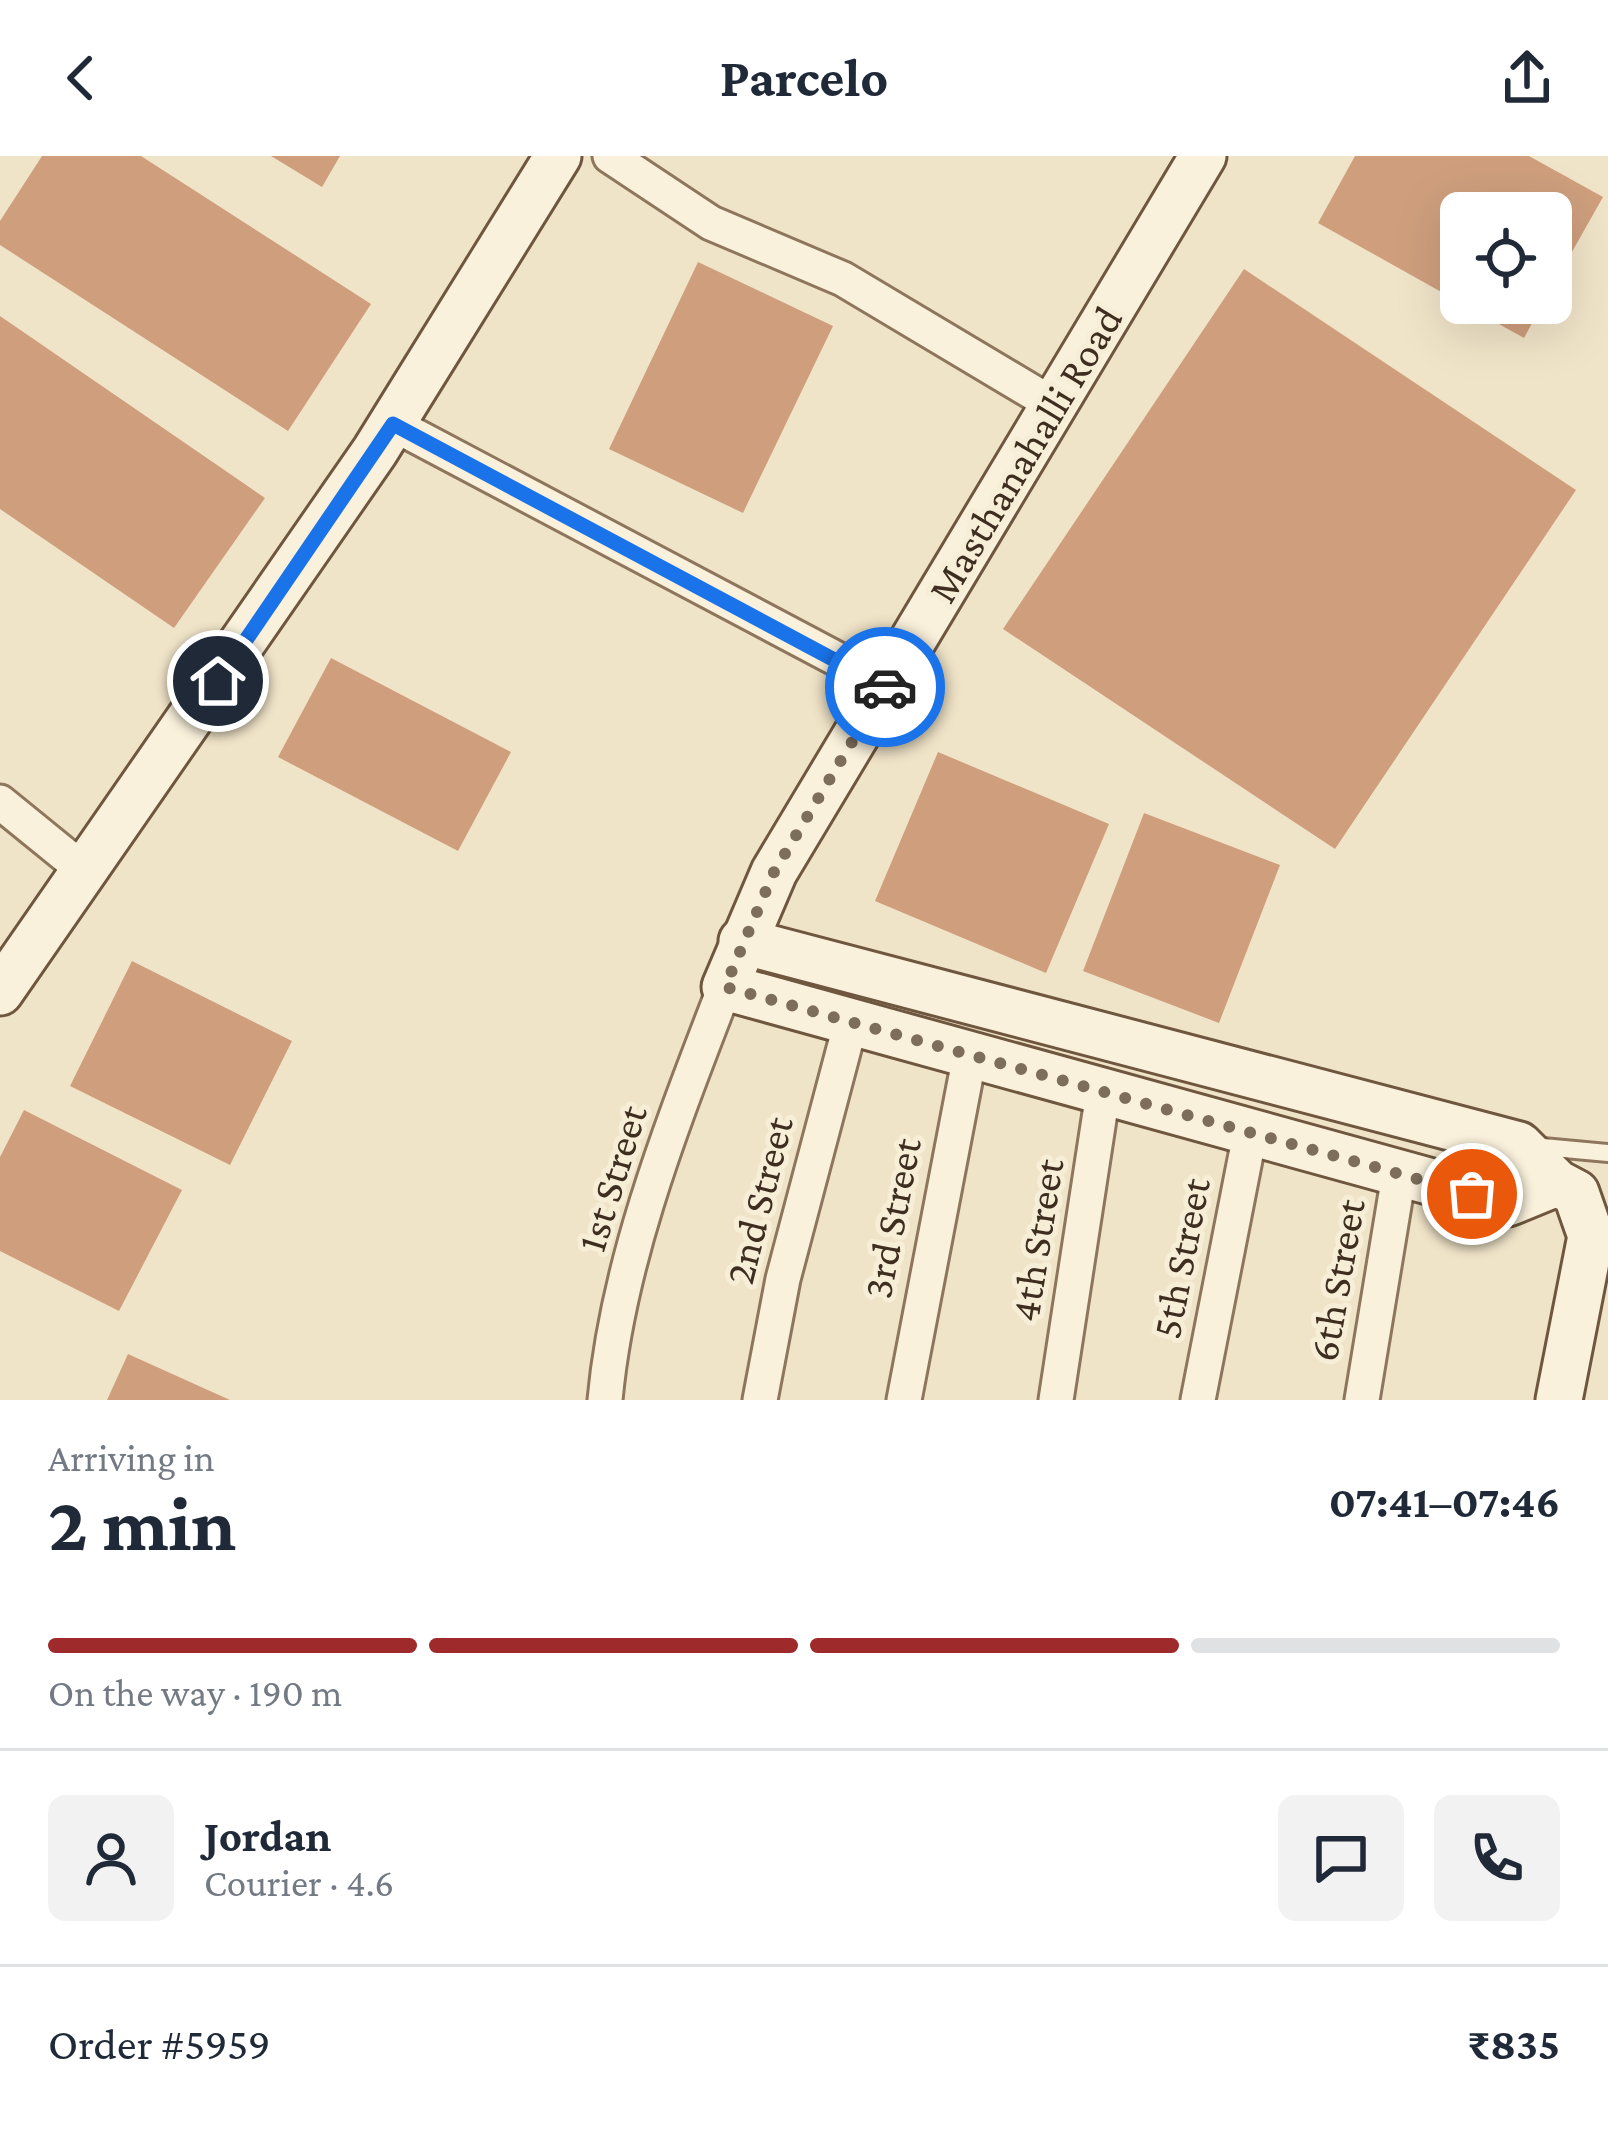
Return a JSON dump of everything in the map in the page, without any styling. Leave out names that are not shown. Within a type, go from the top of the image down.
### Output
[{"type":"street","points":[[0,992],[393,424],[558,156]]},
{"type":"street","points":[[610,156],[711,223],[843,279],[1054,405]]},
{"type":"street","name":"Masthanahalli Road","points":[[725,987],[774,872],[1203,156]]},
{"type":"street","points":[[393,424],[886,686]]},
{"type":"street","points":[[0,802],[86,872]]},
{"type":"street","points":[[742,941],[1519,1145],[1574,1186],[1591,1236],[1559,1400]]},
{"type":"street","points":[[725,987],[1508,1203],[1574,1186]]},
{"type":"street","name":"1st Street","points":[[605,1400],[610,1345],[665,1143],[725,987]]},
{"type":"street","name":"2nd Street","points":[[760,1400],[783,1279],[851,1022]]},
{"type":"street","name":"3rd Street","points":[[904,1400],[970,1055]]},
{"type":"street","name":"4th Street","points":[[1056,1400],[1103,1093]]},
{"type":"street","name":"5th Street","points":[[1198,1400],[1250,1134]]},
{"type":"street","name":"6th Street","points":[[1362,1400],[1400,1175]]},
{"type":"lane","points":[[1519,1145],[1608,1153]]},
{"type":"building","points":[[42,156],[141,156],[371,304],[288,431],[0,245],[0,221]]},
{"type":"building","points":[[271,156],[340,156],[322,187]]},
{"type":"building","points":[[1355,156],[1529,156],[1603,197],[1572,252],[1572,192],[1440,192],[1440,291],[1318,223]]},
{"type":"building","points":[[698,262],[833,326],[743,513],[609,449]]},
{"type":"building","points":[[1244,269],[1576,490],[1335,849],[1003,629]]},
{"type":"building","points":[[0,316],[265,498],[174,628],[0,509]]},
{"type":"building","points":[[1499,324],[1532,324],[1524,338]]},
{"type":"building","points":[[331,658],[511,752],[458,851],[278,757]]},
{"type":"building","points":[[938,752],[1109,824],[1046,973],[875,901]]},
{"type":"building","points":[[1144,813],[1280,865],[1219,1023],[1083,971]]},
{"type":"building","points":[[132,961],[292,1041],[230,1165],[70,1086]]},
{"type":"building","points":[[24,1110],[182,1190],[119,1311],[0,1251],[0,1157]]},
{"type":"building","points":[[128,1354],[230,1400],[107,1400]]},
{"type":"way so far","points":[[885,687],[774,872],[725,987],[1472,1194]]},
{"type":"route","points":[[218,681],[393,424],[885,687]]}]
